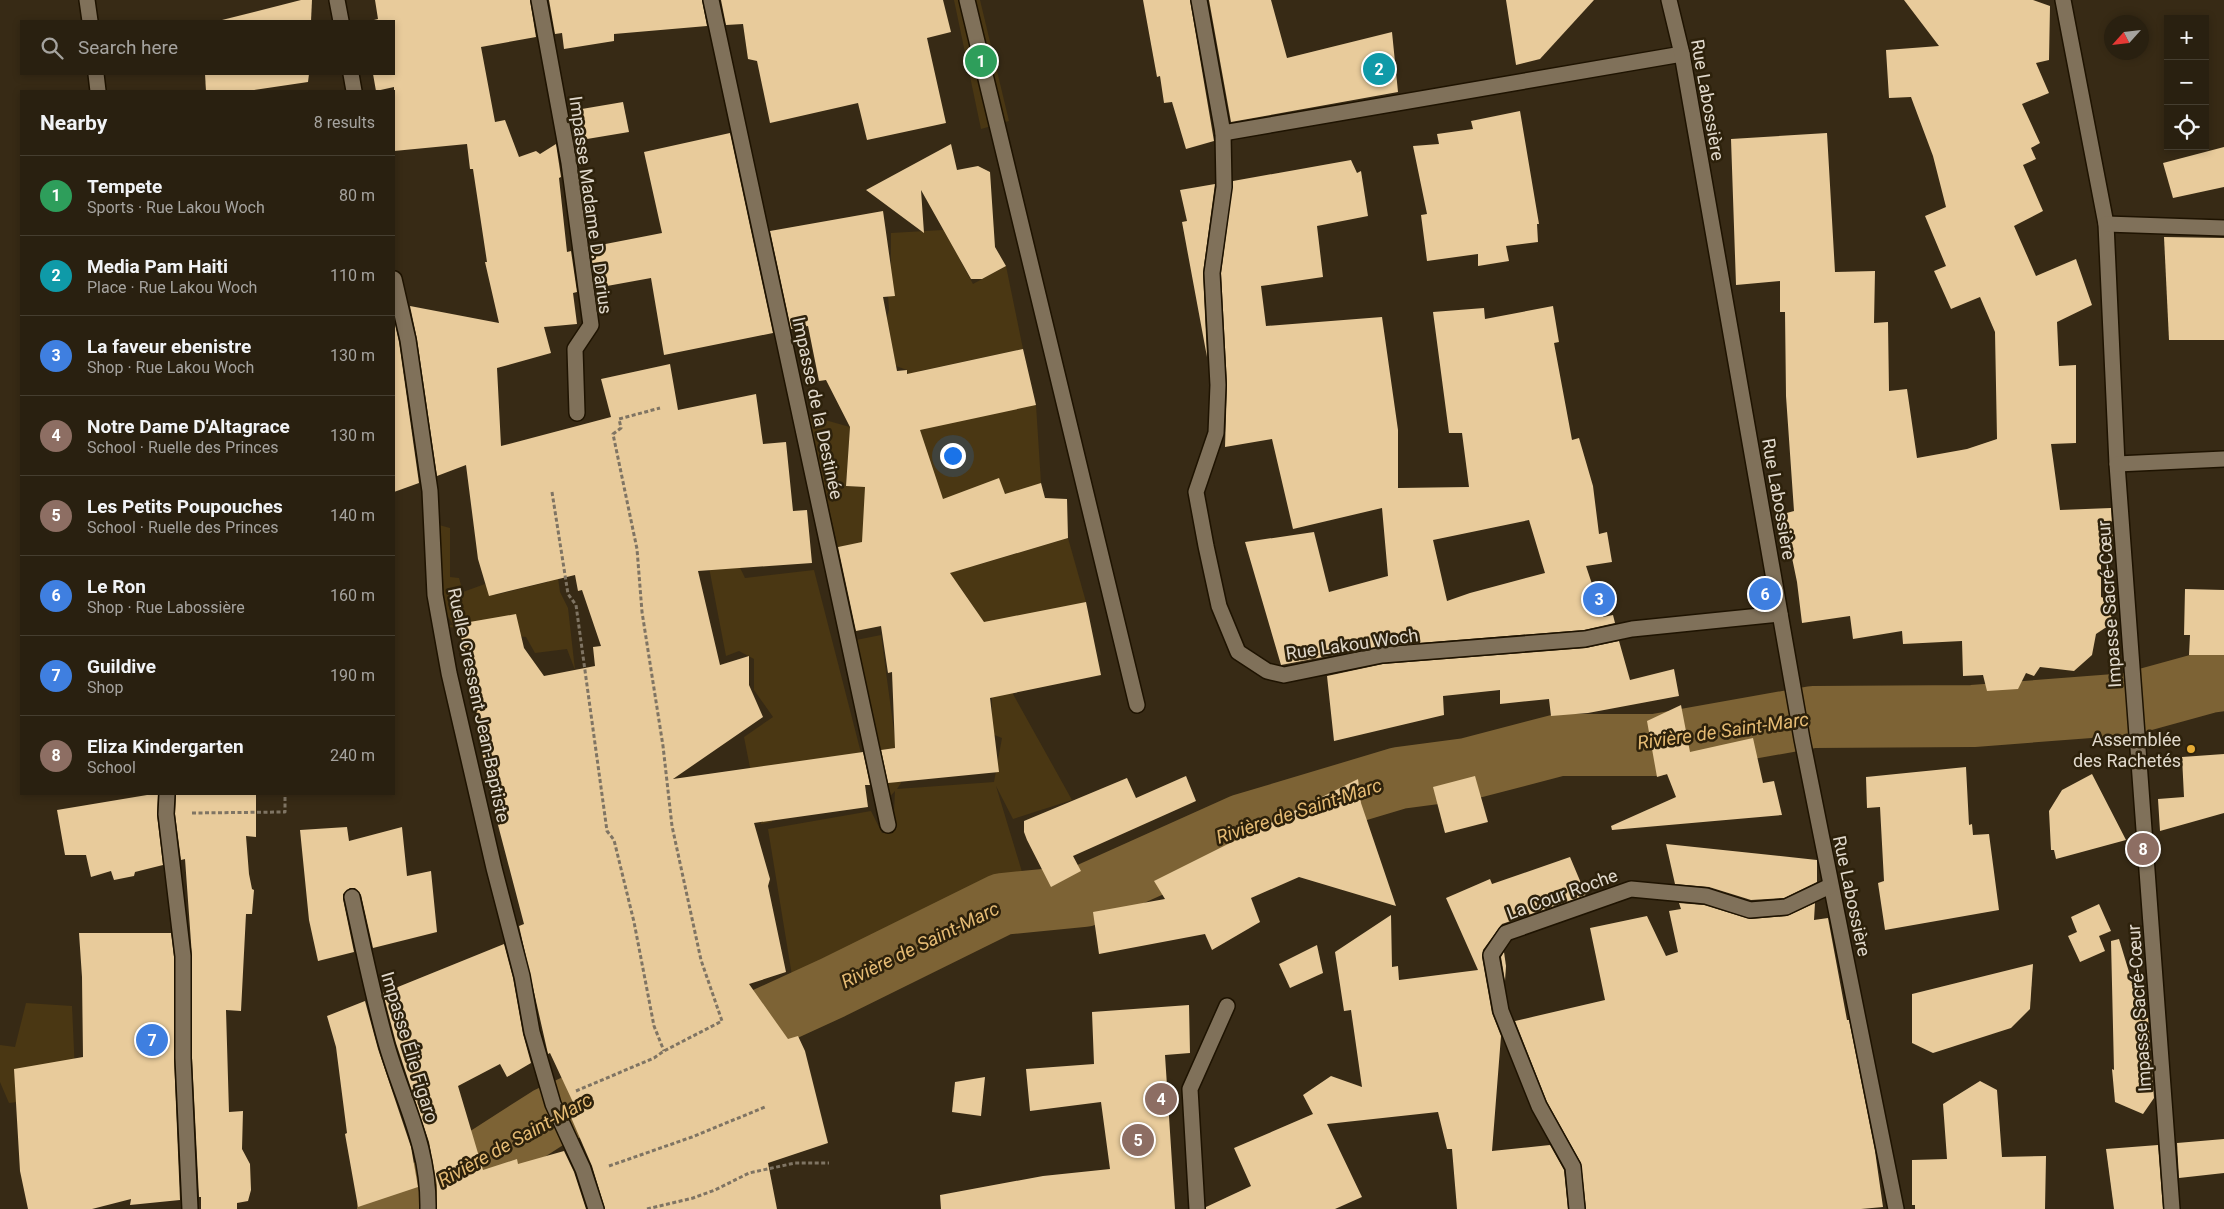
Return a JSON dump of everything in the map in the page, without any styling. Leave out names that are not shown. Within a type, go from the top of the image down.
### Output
[{"type":"street","points":[[87,0],[90,20]]},
{"type":"street","points":[[337,0],[341,20]]},
{"type":"street","name":"Impasse Madame D. Darius","points":[[539,0],[568,163],[591,325],[575,349],[577,413]]},
{"type":"street","name":"Impasse de la Destinée","points":[[711,0],[888,825]]},
{"type":"street","points":[[967,0],[1137,705]]},
{"type":"street","name":"Rue Lakou Woch","points":[[1198,0],[1223,133],[1224,187],[1212,273],[1218,385],[1216,433],[1196,492],[1219,606],[1238,652],[1268,671],[1284,675],[1382,655],[1585,639],[1632,629],[1780,614]]},
{"type":"street","name":"Rue Labossière","points":[[1669,0],[1682,54],[1795,703],[1896,1209]]},
{"type":"street","name":"Impasse Sacré-Cœur","points":[[2063,0],[2106,224],[2117,464],[2146,834],[2172,1209]]},
{"type":"street","points":[[1223,133],[1682,54]]},
{"type":"street","points":[[96,75],[98,90]]},
{"type":"street","points":[[351,75],[354,90]]},
{"type":"street","points":[[2106,224],[2224,228]]},
{"type":"street","name":"Ruelle Cressent Jean-Baptiste","points":[[395,283],[408,340],[430,491],[435,595],[449,673],[492,859],[522,976],[532,1032],[552,1101],[584,1174],[596,1209]]},
{"type":"street","points":[[2117,464],[2224,459]]},
{"type":"street","points":[[168,795],[166,814],[183,956],[183,1068],[190,1209]]},
{"type":"street","name":"La Cour Roche","points":[[1577,1209],[1573,1167],[1539,1106],[1501,1011],[1491,955],[1506,933],[1631,889],[1706,896],[1750,910],[1786,907],[1830,886]]},
{"type":"street","name":"Impasse Élie Figaro","points":[[352,897],[372,994],[396,1074],[413,1118],[427,1171],[428,1204]]},
{"type":"street","points":[[1197,1209],[1190,1089],[1227,1006]]},
{"type":"path","points":[[552,1101],[654,1058],[722,1021],[702,960],[672,826],[663,746],[642,612],[637,549],[613,434],[621,428],[619,419],[660,408]]},
{"type":"path","points":[[552,492],[568,594],[576,606],[607,830],[614,840],[634,922],[654,1026],[664,1051]]},
{"type":"path","points":[[166,814],[285,812],[285,795]]},
{"type":"path","points":[[584,1174],[692,1137],[765,1107]]},
{"type":"path","points":[[648,1209],[693,1198],[716,1190],[749,1173],[794,1163],[830,1163]]},
{"type":"shaded area","points":[[954,0],[980,0],[1009,121],[981,129]]},
{"type":"shaded area","points":[[994,227],[992,242],[960,260],[973,284],[1006,266],[1023,349],[920,371],[1036,405],[1041,483],[963,530],[974,566],[1068,538],[1086,602],[999,626],[1013,694],[1072,800],[1013,819],[996,786],[1029,895],[1000,897],[795,994],[768,829],[871,811],[882,833],[893,833],[895,791],[884,803],[856,640],[881,635],[901,783],[897,789],[994,782],[1002,738],[992,734],[992,695],[897,701],[892,678],[978,661],[975,609],[958,584],[940,582],[912,534],[838,547],[807,415],[850,427],[846,486],[865,487],[913,419],[907,370],[896,366],[887,318],[889,310],[887,280],[891,262],[891,233]]},
{"type":"shaded area","points":[[689,463],[745,578],[814,570],[861,753],[769,766],[772,822],[761,824],[744,737],[773,717],[754,690],[754,659],[739,651],[726,656]]},
{"type":"shaded area","points":[[547,498],[560,592],[568,608],[575,670],[567,649],[535,653],[526,637],[441,626],[453,625],[435,595],[439,525],[450,528],[450,577],[459,578],[463,592],[485,584],[495,595],[548,582],[540,521]]},
{"type":"shaded area","points":[[26,1003],[72,1006],[76,1095],[9,1103],[0,1082],[0,1045],[15,1047]]},
{"type":"building","points":[[301,0],[312,0],[311,20],[222,20]]},
{"type":"building","points":[[375,0],[530,0],[536,37],[481,47],[495,122],[505,120],[519,157],[536,151],[540,154],[556,144],[561,177],[559,178],[567,252],[571,251],[577,292],[573,293],[577,324],[544,327],[551,353],[497,368],[501,446],[611,417],[601,379],[670,364],[678,410],[756,394],[763,444],[786,442],[793,511],[807,510],[812,563],[698,571],[720,665],[749,656],[749,685],[763,717],[673,779],[863,752],[870,785],[865,785],[868,807],[754,823],[770,879],[768,886],[786,972],[749,984],[788,1039],[798,1036],[805,1051],[828,1143],[768,1163],[777,1209],[605,1209],[592,1166],[570,1115],[578,1113],[550,1053],[548,1054],[519,926],[524,924],[493,806],[481,747],[474,691],[458,624],[516,614],[524,648],[544,676],[595,666],[593,647],[601,646],[582,590],[578,591],[575,575],[489,596],[478,559],[466,465],[437,476],[417,339],[410,306],[499,323],[485,262],[487,262],[473,169],[470,169],[467,144],[395,151],[395,90],[394,87],[376,90],[373,75],[395,75],[395,20],[374,20],[378,19]]},
{"type":"building","points":[[549,0],[702,0],[707,26],[614,34],[614,41],[564,49],[562,33],[555,34]]},
{"type":"building","points":[[721,0],[943,0],[951,32],[927,38],[946,123],[867,140],[858,103],[770,123],[757,61],[748,59],[743,24],[726,25]]},
{"type":"building","points":[[1143,0],[1190,0],[1214,141],[1186,149],[1172,102],[1164,103],[1160,76],[1157,77]]},
{"type":"building","points":[[1209,0],[1271,0],[1287,58],[1392,32],[1398,92],[1231,122]]},
{"type":"building","points":[[1506,0],[1594,0],[1540,59],[1516,65]]},
{"type":"building","points":[[1904,0],[2033,0],[2050,6],[2049,60],[2036,63],[2049,93],[2022,104],[2040,143],[2031,148],[2036,159],[2023,165],[2043,211],[2014,226],[2036,276],[2076,259],[2092,305],[2057,322],[2059,366],[2076,365],[2076,443],[2051,444],[2060,510],[2111,508],[2113,541],[2101,543],[2101,597],[2112,601],[2111,624],[2096,634],[2092,655],[2074,671],[2040,667],[2034,676],[2026,673],[2018,689],[1987,691],[1983,675],[1963,676],[1962,641],[1903,644],[1902,631],[1853,639],[1850,616],[1802,623],[1797,582],[1783,514],[1794,511],[1786,396],[1785,312],[1780,312],[1780,281],[1736,285],[1731,139],[1827,133],[1835,272],[1875,271],[1874,323],[1888,322],[1889,391],[1907,389],[1917,458],[1967,449],[1997,439],[1995,332],[1980,297],[1951,309],[1934,271],[1946,266],[1925,216],[1946,207],[1933,156],[1911,97],[1889,98],[1886,50],[1939,46]]},
{"type":"building","points":[[205,75],[309,75],[308,82],[254,90],[206,90]]},
{"type":"building","points":[[623,102],[629,132],[575,141],[570,111]]},
{"type":"building","points":[[1520,111],[1539,224],[1537,224],[1538,242],[1506,246],[1509,261],[1478,266],[1478,254],[1427,261],[1421,215],[1427,214],[1413,146],[1439,144],[1437,134],[1473,129],[1471,121]]},
{"type":"building","points":[[730,133],[773,333],[664,355],[651,278],[596,288],[590,247],[662,233],[644,152]]},
{"type":"building","points":[[951,144],[957,170],[978,166],[990,172],[995,247],[1006,266],[982,279],[971,279],[921,190],[924,233],[866,190]]},
{"type":"building","points":[[2224,147],[2224,187],[2173,198],[2163,163]]},
{"type":"building","points":[[1351,160],[1357,173],[1361,171],[1368,216],[1317,226],[1323,277],[1261,286],[1266,326],[1382,317],[1398,430],[1398,488],[1469,487],[1462,433],[1449,433],[1433,312],[1484,308],[1485,319],[1553,306],[1559,342],[1554,343],[1572,440],[1579,438],[1593,486],[1599,534],[1607,532],[1612,562],[1586,566],[1603,617],[1613,615],[1615,623],[1584,630],[1381,646],[1281,665],[1245,542],[1314,532],[1329,592],[1388,576],[1382,508],[1293,529],[1272,439],[1225,447],[1227,384],[1221,273],[1233,181]],"holes":[[[1529,520],[1545,573],[1447,601],[1433,540]]]},
{"type":"building","points":[[1215,184],[1203,273],[1207,357],[1182,222],[1187,221],[1180,190]]},
{"type":"building","points":[[883,211],[895,296],[883,297],[897,371],[907,370],[907,374],[1023,349],[1036,405],[920,430],[943,499],[999,478],[1005,494],[1041,483],[1045,498],[1067,499],[1068,538],[950,573],[984,622],[1086,602],[1101,675],[990,698],[999,772],[888,783],[881,750],[895,748],[892,672],[888,673],[881,626],[856,631],[838,547],[862,542],[865,487],[846,486],[850,427],[826,380],[819,381],[808,326],[791,329],[770,231]]},
{"type":"building","points":[[2164,237],[2224,238],[2224,340],[2169,340]]},
{"type":"building","points":[[395,324],[399,342],[419,483],[395,492]]},
{"type":"building","points":[[2185,589],[2224,590],[2224,655],[2189,655],[2190,635],[2184,635]]},
{"type":"building","points":[[1619,641],[1630,680],[1674,669],[1679,696],[1588,713],[1551,716],[1549,699],[1500,704],[1500,690],[1443,696],[1444,715],[1334,741],[1327,676],[1383,664],[1586,648]]},
{"type":"building","points":[[1681,705],[1690,752],[1753,738],[1763,783],[1774,781],[1782,815],[1612,830],[1611,826],[1676,797],[1667,774],[1657,777],[1647,721]]},
{"type":"building","points":[[2224,754],[2224,813],[2160,831],[2158,799],[2184,797],[2182,757]]},
{"type":"building","points":[[1966,767],[1969,825],[1972,824],[1973,835],[1989,834],[1999,910],[1885,930],[1878,883],[1884,881],[1880,807],[1867,808],[1866,777]]},
{"type":"building","points":[[2092,774],[2126,840],[2056,859],[2054,850],[2051,850],[2049,811],[2062,790]]},
{"type":"building","points":[[1186,776],[1196,801],[1073,856],[1081,871],[1051,887],[1027,840],[1024,832],[1024,821],[1127,778],[1136,798]]},
{"type":"building","points":[[1475,776],[1488,822],[1445,833],[1433,787]]},
{"type":"building","points":[[1358,779],[1361,803],[1396,906],[1299,877],[1251,898],[1260,922],[1212,950],[1205,934],[1099,954],[1093,912],[1165,899],[1154,881]]},
{"type":"building","points":[[147,795],[158,795],[157,815],[163,865],[135,872],[134,876],[114,880],[111,871],[91,877],[86,855],[65,855],[57,810]]},
{"type":"building","points":[[176,795],[256,795],[256,837],[246,836],[249,874],[252,889],[254,890],[252,914],[246,914],[241,1011],[226,1010],[229,1112],[243,1111],[242,1149],[250,1164],[251,1190],[248,1201],[237,1203],[237,1209],[201,1209],[201,1197],[199,1197],[192,1058],[192,956],[185,859],[181,860],[175,814]]},
{"type":"building","points":[[347,827],[349,841],[402,827],[407,876],[431,871],[437,932],[373,948],[361,895],[355,888],[350,888],[343,894],[343,899],[354,952],[318,961],[309,920],[300,830]]},
{"type":"building","points":[[1666,844],[1817,860],[1817,882],[1784,898],[1751,900],[1709,887],[1675,884]]},
{"type":"building","points":[[1570,857],[1586,895],[1502,924],[1483,950],[1482,957],[1492,1013],[1501,1036],[1492,1151],[1550,1145],[1564,1170],[1568,1209],[1457,1209],[1452,1149],[1447,1149],[1438,1112],[1327,1124],[1362,1197],[1335,1209],[1206,1209],[1206,1207],[1251,1186],[1234,1148],[1313,1114],[1303,1095],[1331,1076],[1362,1087],[1351,1010],[1344,1011],[1335,952],[1391,915],[1392,967],[1398,966],[1399,980],[1478,970],[1446,898],[1490,879],[1492,884]]},
{"type":"building","points":[[1679,903],[1704,905],[1750,919],[1787,916],[1815,903],[1814,920],[1828,918],[1847,1020],[1849,1020],[1875,1151],[1883,1207],[1861,1209],[1586,1209],[1581,1163],[1547,1102],[1515,1021],[1605,1000],[1590,928],[1647,916],[1666,956],[1678,952],[1669,911],[1681,909]]},
{"type":"building","points":[[2099,904],[2111,931],[2099,936],[2105,951],[2080,962],[2068,936],[2077,932],[2071,917]]},
{"type":"building","points":[[79,933],[171,933],[174,957],[174,1058],[180,1200],[130,1205],[131,1199],[92,1209],[28,1209],[20,1171],[14,1069],[83,1057],[82,977]]},
{"type":"building","points":[[2119,939],[2143,1018],[2148,1018],[2154,1098],[2143,1114],[2115,1102],[2112,1069],[2114,1070],[2111,941]]},
{"type":"building","points":[[504,944],[531,1063],[507,1077],[500,1064],[458,1086],[483,1170],[517,1159],[518,1164],[564,1151],[574,1172],[586,1209],[437,1209],[437,1185],[429,1142],[396,1043],[383,993]]},
{"type":"building","points":[[1317,945],[1323,973],[1290,988],[1279,964]]},
{"type":"building","points":[[1504,952],[1506,966],[1505,981],[1501,957]]},
{"type":"building","points":[[2033,964],[2030,1009],[2011,1028],[1933,1053],[1912,1043],[1912,994]]},
{"type":"building","points":[[365,1001],[378,1049],[411,1147],[418,1187],[358,1207],[345,1134],[347,1133],[336,1047],[327,1016]]},
{"type":"building","points":[[1189,1005],[1190,1053],[1165,1055],[1175,1209],[941,1209],[940,1195],[1043,1176],[1110,1169],[1101,1102],[1030,1111],[1026,1069],[1094,1064],[1092,1012]]},
{"type":"building","points":[[985,1077],[981,1116],[952,1112],[955,1082]]},
{"type":"building","points":[[1980,1081],[1997,1090],[2002,1157],[2046,1156],[2045,1209],[1915,1209],[1915,1205],[1912,1205],[1912,1160],[1947,1159],[1943,1104]]},
{"type":"building","points":[[2224,1139],[2224,1173],[2179,1178],[2177,1143]]},
{"type":"building","points":[[2158,1145],[2163,1209],[2114,1209],[2106,1149]]},
{"type":"waterway","name":"Rivière de Saint-Marc","points":[[388,1209],[418,1196],[484,1159],[548,1118],[832,988],[1002,904],[1084,896],[1242,825],[1399,778],[1467,769],[1559,745],[1655,745],[1813,717],[1973,716],[2129,704],[2209,682],[2224,680]]},
{"type":"place","name":"Tempete","points":[[981,61]]},
{"type":"place","name":"Media Pam Haiti","points":[[1379,69]]},
{"type":"place","name":"Le Ron","points":[[1765,594]]},
{"type":"place","name":"La faveur ebenistre","points":[[1599,599]]},
{"type":"place","name":"Assemblée des Rachetés","points":[[2191,749]]},
{"type":"place","name":"Eliza Kindergarten","points":[[2143,849]]},
{"type":"place","name":"Guildive","points":[[152,1040]]},
{"type":"place","name":"Notre Dame D'Altagrace","points":[[1161,1099]]},
{"type":"place","name":"Les Petits Poupouches","points":[[1138,1140]]}]
